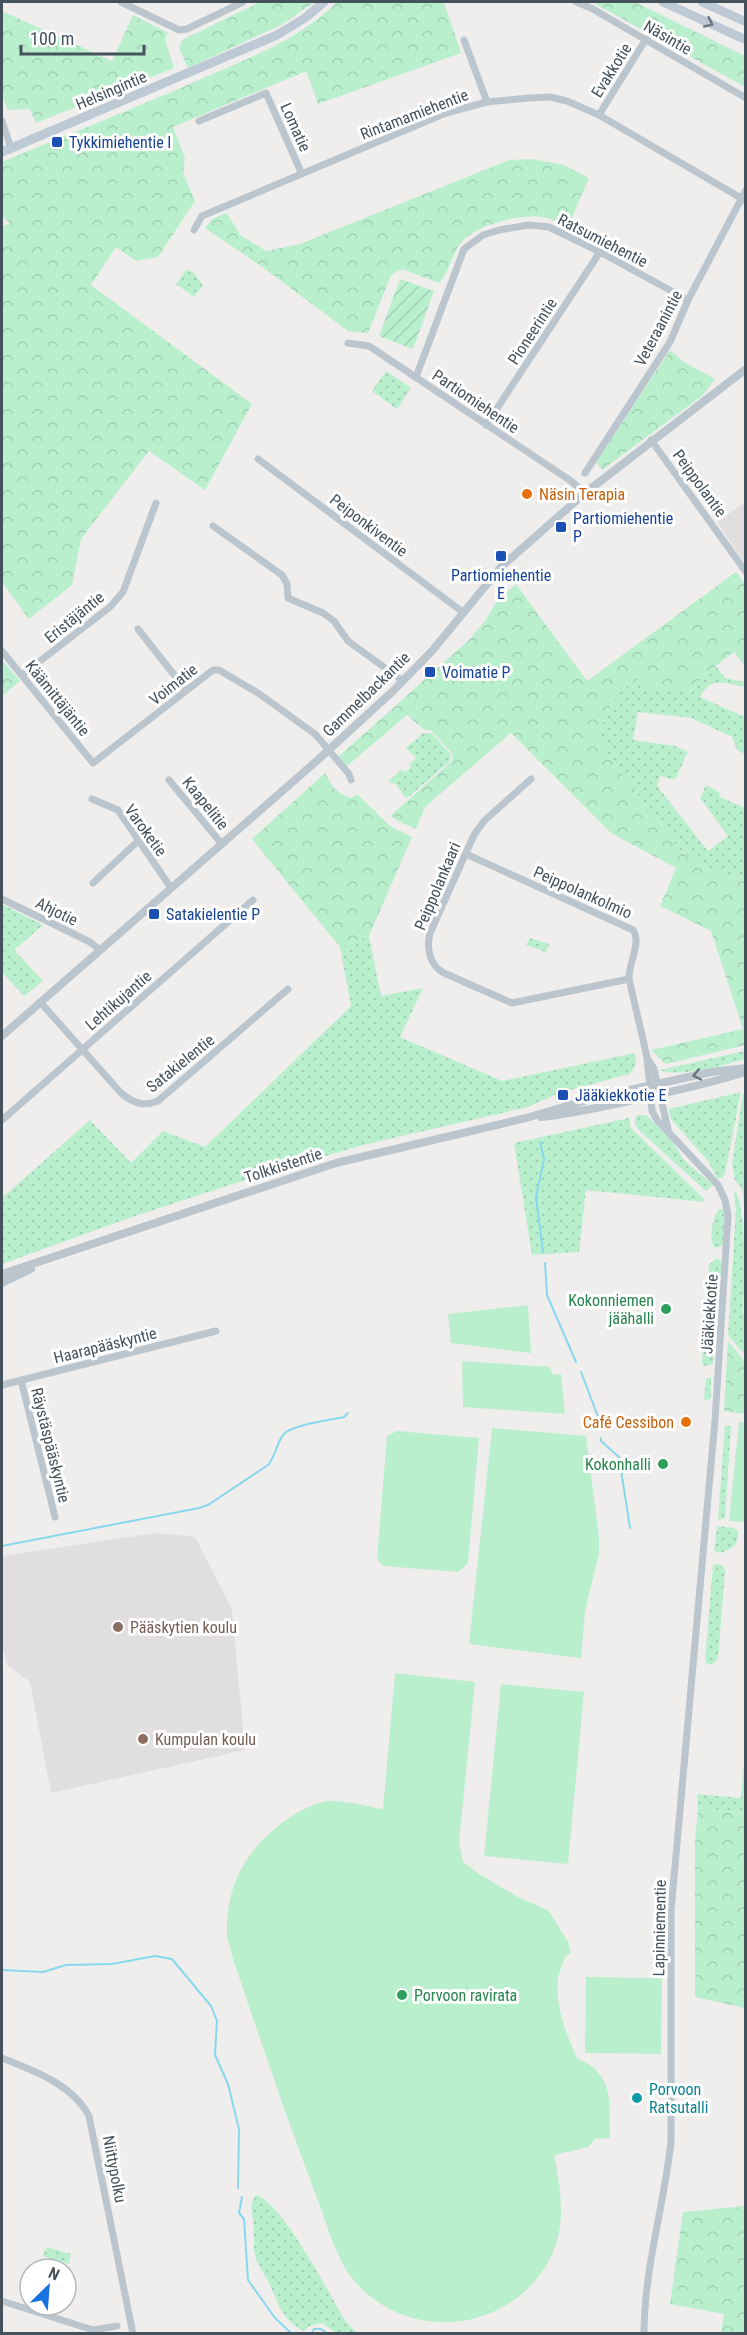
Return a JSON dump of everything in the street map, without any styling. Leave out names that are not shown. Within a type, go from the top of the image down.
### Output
[{"type":"main road","name":"Helsingintie","points":[[2,152],[277,35],[305,18],[324,2]]},
{"type":"main road","points":[[702,2],[746,22]]},
{"type":"main road","points":[[671,3],[746,40]]},
{"type":"street","points":[[121,2],[179,30],[187,29],[243,2]]},
{"type":"street","points":[[137,9],[141,2]]},
{"type":"street","name":"Näsintie","points":[[576,2],[646,39],[746,98]]},
{"type":"street","name":"Evakkotie","points":[[599,115],[646,39]]},
{"type":"street","points":[[464,40],[487,102]]},
{"type":"street","name":"Lomatie","points":[[199,121],[266,93],[301,172]]},
{"type":"street","name":"Rintamamiehentie","points":[[194,230],[202,216],[301,172],[446,113],[487,102],[550,97],[567,101],[599,115],[743,200]]},
{"type":"street","points":[[2,122],[11,148]]},
{"type":"street","name":"Veteraanintie","points":[[585,472],[670,342],[688,300],[743,200],[746,190]]},
{"type":"street","name":"Ratsumiehentie","points":[[416,377],[464,249],[483,235],[499,230],[529,225],[549,227],[688,300]]},
{"type":"street","name":"Pioneerintie","points":[[486,425],[600,252]]},
{"type":"street","name":"Partiomiehentie","points":[[348,343],[369,346],[585,493]]},
{"type":"street","name":"Gammelbackantie","points":[[2,1036],[329,750],[403,681],[432,651],[501,567],[585,493],[746,369]]},
{"type":"street","name":"Peippolantie","points":[[651,440],[746,572]]},
{"type":"street","name":"Peiponkiventie","points":[[258,459],[464,613]]},
{"type":"street","name":"Eristäjäntie","points":[[22,675],[110,607],[123,592],[156,503]]},
{"type":"street","points":[[213,526],[282,575],[287,584],[288,598],[323,613],[334,621],[348,641],[403,681]]},
{"type":"street","points":[[138,629],[186,690]]},
{"type":"street","name":"Käämittäjäntie","points":[[2,651],[93,763]]},
{"type":"street","name":"Voimatie","points":[[93,763],[213,670],[219,670],[258,693],[315,734],[329,750]]},
{"type":"street","points":[[329,750],[349,774],[351,780]]},
{"type":"street","name":"Peippolankaari","points":[[531,779],[479,826],[429,938],[431,957],[437,970],[512,1003],[629,979]]},
{"type":"street","name":"Kaapelitie","points":[[170,780],[221,843]]},
{"type":"street","name":"Varoketie","points":[[92,799],[118,810],[171,888]]},
{"type":"street","points":[[93,883],[138,841]]},
{"type":"street","name":"Peippolankolmio","points":[[466,854],[633,930],[637,943],[628,969],[629,979],[647,1057],[653,1066],[653,1085]]},
{"type":"street","name":"Ahjotie","points":[[2,899],[90,942],[100,950]]},
{"type":"street","name":"Lehtikujantie","points":[[2,1120],[253,900]]},
{"type":"street","name":"Satakielentie","points":[[41,1003],[121,1093],[131,1101],[150,1104],[158,1101],[288,989]]},
{"type":"street","name":"Tolkkistentie","points":[[2,1274],[336,1163],[526,1118],[567,1104],[711,1072],[746,1070]]},
{"type":"street","name":"Tolkkistentie","points":[[526,1118],[570,1114],[650,1097],[711,1083],[746,1070]]},
{"type":"street","name":"Jääkiekkotie","points":[[653,1085],[660,1094],[668,1130]]},
{"type":"street","name":"Jääkiekkotie","points":[[653,1085],[650,1097],[652,1111],[657,1120],[718,1185],[725,1200],[728,1216],[706,1522]]},
{"type":"street","name":"Tolkkistentie","points":[[2,1283],[55,1256]]},
{"type":"street","name":"Haarapääskyntie","points":[[2,1385],[216,1331]]},
{"type":"street","name":"Räystäspääskyntie","points":[[21,1380],[55,1517]]},
{"type":"street","name":"Lapinniementie","points":[[644,2334],[653,2242],[667,2179],[671,2142],[671,1911],[706,1522]]},
{"type":"street","name":"Niittypolku","points":[[2,2058],[64,2088],[76,2097],[89,2116],[133,2334]]},
{"type":"street","points":[[2,2301],[93,2330],[117,2326]]},
{"type":"shaded area","points":[[745,502],[745,564],[717,522]]},
{"type":"shaded area","name":"Pääskytien koulu","points":[[156,1533],[195,1537],[232,1610],[245,1750],[51,1793],[30,1682],[7,1665],[2,1643],[2,1556]]},
{"type":"green space","points":[[260,2],[315,2],[281,25],[188,68],[179,48],[182,40]]},
{"type":"green space","points":[[337,2],[444,2],[461,53],[318,104],[306,71],[173,127],[185,158],[183,173],[195,201],[158,257],[136,261],[116,247],[91,285],[252,404],[205,490],[149,451],[81,539],[72,585],[29,619],[2,582],[2,227],[10,223],[2,216],[2,162],[261,53],[309,26]]},
{"type":"green space","points":[[592,2],[635,2],[745,56],[745,87]]},
{"type":"green space","points":[[2,11],[112,61],[133,15],[168,33],[165,40],[174,68],[36,123],[30,109],[8,110],[2,96]]},
{"type":"green space","points":[[532,159],[564,165],[589,178],[568,227],[545,218],[532,217],[510,219],[487,226],[476,231],[461,243],[439,283],[402,269],[391,275],[368,333],[348,331],[261,266],[205,228],[212,219],[227,213],[240,235],[266,251],[300,244],[509,160]]},
{"type":"green space","points":[[187,269],[194,273],[203,286],[194,297],[176,284]]},
{"type":"green space","points":[[400,279],[434,291],[413,349],[379,336]]},
{"type":"green space","points":[[670,350],[684,362],[715,379],[703,395],[602,470],[596,462]]},
{"type":"green space","points":[[386,371],[411,388],[397,409],[372,391]]},
{"type":"green space","points":[[736,572],[745,584],[745,664],[734,652],[705,674],[690,693],[654,691],[641,678],[632,682],[614,700],[599,732],[606,752],[679,849],[699,865],[745,882],[745,1045],[666,1064],[651,1050],[743,1029],[711,931],[660,906],[676,868],[611,833],[511,733],[425,807],[416,829],[396,820],[391,815],[451,762],[453,755],[432,731],[423,729],[407,715],[347,766],[338,757],[469,640],[485,621],[497,601],[516,584],[587,681]]},
{"type":"green space","points":[[2,660],[20,681],[2,696]]},
{"type":"green space","points":[[715,665],[725,678],[745,682],[745,687],[714,683],[704,690],[700,697],[745,717],[745,754],[737,750],[732,737],[691,718],[638,712],[633,740],[675,746],[688,752],[675,780],[660,776],[657,786],[708,851],[728,836],[700,798],[706,785],[719,792],[720,797],[745,808],[745,882],[699,865],[679,849],[606,752],[599,732],[614,700],[632,682],[641,677],[690,693]]},
{"type":"green space","points":[[423,733],[432,733],[451,755],[449,762],[406,799],[395,783],[393,785],[389,781],[402,769],[405,772],[411,767],[409,764],[416,758],[406,748]]},
{"type":"green space","points":[[325,773],[332,786],[339,792],[351,798],[357,794],[390,826],[412,837],[369,936],[340,947],[252,839]]},
{"type":"green space","points":[[2,904],[43,925],[14,950],[43,981],[24,996],[2,972]]},
{"type":"green space","points":[[369,936],[381,996],[423,988],[400,1037],[502,1081],[635,1053],[635,1067],[629,1074],[559,1093],[528,1107],[367,1144],[273,1171],[132,1217],[2,1264],[2,1198],[90,1120],[131,1163],[163,1131],[205,1147],[351,1006],[340,947]]},
{"type":"green space","points":[[530,938],[549,944],[546,952],[526,945]]},
{"type":"green space","points":[[745,1051],[745,1059],[715,1067],[690,1072],[660,1070]]},
{"type":"green space","points":[[741,1092],[725,1173],[718,1179],[708,1161],[671,1119],[669,1109]]},
{"type":"green space","points":[[743,1093],[746,1096],[745,1212],[742,1189],[735,1180],[732,1164]]},
{"type":"green space","points":[[646,1115],[672,1141],[684,1160],[713,1185],[706,1191],[641,1132],[635,1125],[635,1117]]},
{"type":"green space","points":[[629,1118],[631,1128],[705,1202],[586,1190],[579,1252],[532,1255],[514,1143]]},
{"type":"green space","points":[[736,1192],[744,1232],[745,1355],[728,1335],[736,1209],[734,1193]]},
{"type":"green space","points":[[719,1209],[723,1209],[724,1237],[722,1246],[714,1248],[712,1228]]},
{"type":"green space","points":[[715,1259],[719,1259],[722,1264],[713,1364],[705,1366],[702,1364],[709,1265]]},
{"type":"green space","points":[[528,1305],[531,1353],[451,1343],[448,1314]]},
{"type":"green space","points":[[728,1341],[745,1362],[745,1414],[724,1411]]},
{"type":"green space","points":[[462,1361],[550,1367],[553,1375],[561,1374],[565,1414],[463,1407]]},
{"type":"green space","points":[[711,1377],[711,1398],[707,1400],[704,1399],[706,1379]]},
{"type":"green space","points":[[739,1422],[745,1423],[745,1522],[729,1521]]},
{"type":"green space","points":[[725,1425],[731,1426],[725,1518],[718,1520]]},
{"type":"green space","points":[[492,1428],[586,1436],[599,1553],[585,1612],[581,1658],[469,1644]]},
{"type":"green space","points":[[397,1431],[479,1438],[468,1563],[458,1572],[383,1566],[377,1559],[387,1436]]},
{"type":"green space","points":[[717,1526],[738,1531],[734,1546],[720,1553],[714,1551]]},
{"type":"green space","points":[[713,1565],[722,1565],[725,1571],[718,1659],[711,1665],[705,1662]]},
{"type":"green space","name":"Porvoon ravirata","points":[[395,1673],[475,1682],[459,1842],[463,1862],[518,1897],[549,1911],[568,1942],[571,1953],[565,1957],[558,1979],[558,2000],[562,2020],[577,2058],[598,2072],[604,2081],[609,2101],[610,2138],[595,2139],[588,2147],[554,2155],[561,2211],[556,2245],[549,2261],[524,2292],[505,2306],[484,2316],[462,2321],[439,2322],[417,2319],[395,2312],[375,2300],[357,2284],[343,2265],[284,2109],[227,1935],[230,1899],[241,1870],[259,1844],[283,1822],[310,1806],[328,1801],[349,1802],[383,1809]]},
{"type":"green space","points":[[501,1684],[584,1692],[568,1864],[484,1856]]},
{"type":"green space","points":[[745,1750],[745,1814],[698,1807],[697,1794],[741,1798]]},
{"type":"green space","points":[[698,1807],[745,1814],[745,2008],[695,1997],[695,1842]]},
{"type":"green space","points":[[586,1977],[662,1978],[661,2054],[585,2053]]},
{"type":"green space","points":[[256,2195],[278,2213],[292,2231],[346,2322],[357,2333],[336,2333],[322,2323],[309,2326],[304,2331],[296,2327],[285,2315],[256,2259],[252,2201]]},
{"type":"green space","points":[[745,2206],[745,2333],[721,2333],[724,2314],[670,2304],[683,2212]]},
{"type":"green space","points":[[46,2247],[71,2254],[70,2257],[43,2256]]},
{"type":"waterway","points":[[540,1142],[544,1159],[536,1197],[543,1252]]},
{"type":"waterway","points":[[545,1263],[547,1295],[576,1362]]},
{"type":"waterway","points":[[581,1372],[602,1427]]},
{"type":"waterway","points":[[2,1546],[208,1505],[268,1465],[281,1438],[288,1431],[303,1425],[344,1417],[348,1413]]},
{"type":"waterway","points":[[601,1438],[601,1441],[619,1457],[630,1528]]},
{"type":"waterway","points":[[2,1970],[43,1972],[66,1965],[112,1964],[155,1956],[172,1959],[211,2006],[217,2021],[215,2055],[228,2084],[239,2129],[238,2188]]},
{"type":"waterway","points":[[242,2197],[239,2213],[244,2219],[248,2280],[275,2318],[292,2334]]},
{"type":"waterway","points":[[312,2334],[314,2329],[321,2329],[328,2334]]},
{"type":"place","name":"Tykkimiehentie I","points":[[57,142]]},
{"type":"place","name":"Näsin Terapia","points":[[527,494]]},
{"type":"place","name":"Partiomiehentie P","points":[[561,527]]},
{"type":"place","name":"Partiomiehentie E","points":[[501,556]]},
{"type":"place","name":"Voimatie P","points":[[430,672]]},
{"type":"place","name":"Satakielentie P","points":[[154,914]]},
{"type":"place","name":"Jääkiekkotie E","points":[[563,1095]]},
{"type":"place","name":"Kokonniemen jäähalli","points":[[666,1309]]},
{"type":"place","name":"Café Cessibon","points":[[686,1422]]},
{"type":"place","name":"Kokonhalli","points":[[663,1464]]},
{"type":"place","name":"Pääskytien koulu","points":[[118,1627]]},
{"type":"place","name":"Kumpulan koulu","points":[[143,1739]]},
{"type":"place","name":"Porvoon ravirata","points":[[402,1995]]},
{"type":"place","name":"Porvoon Ratsutalli","points":[[637,2098]]}]
